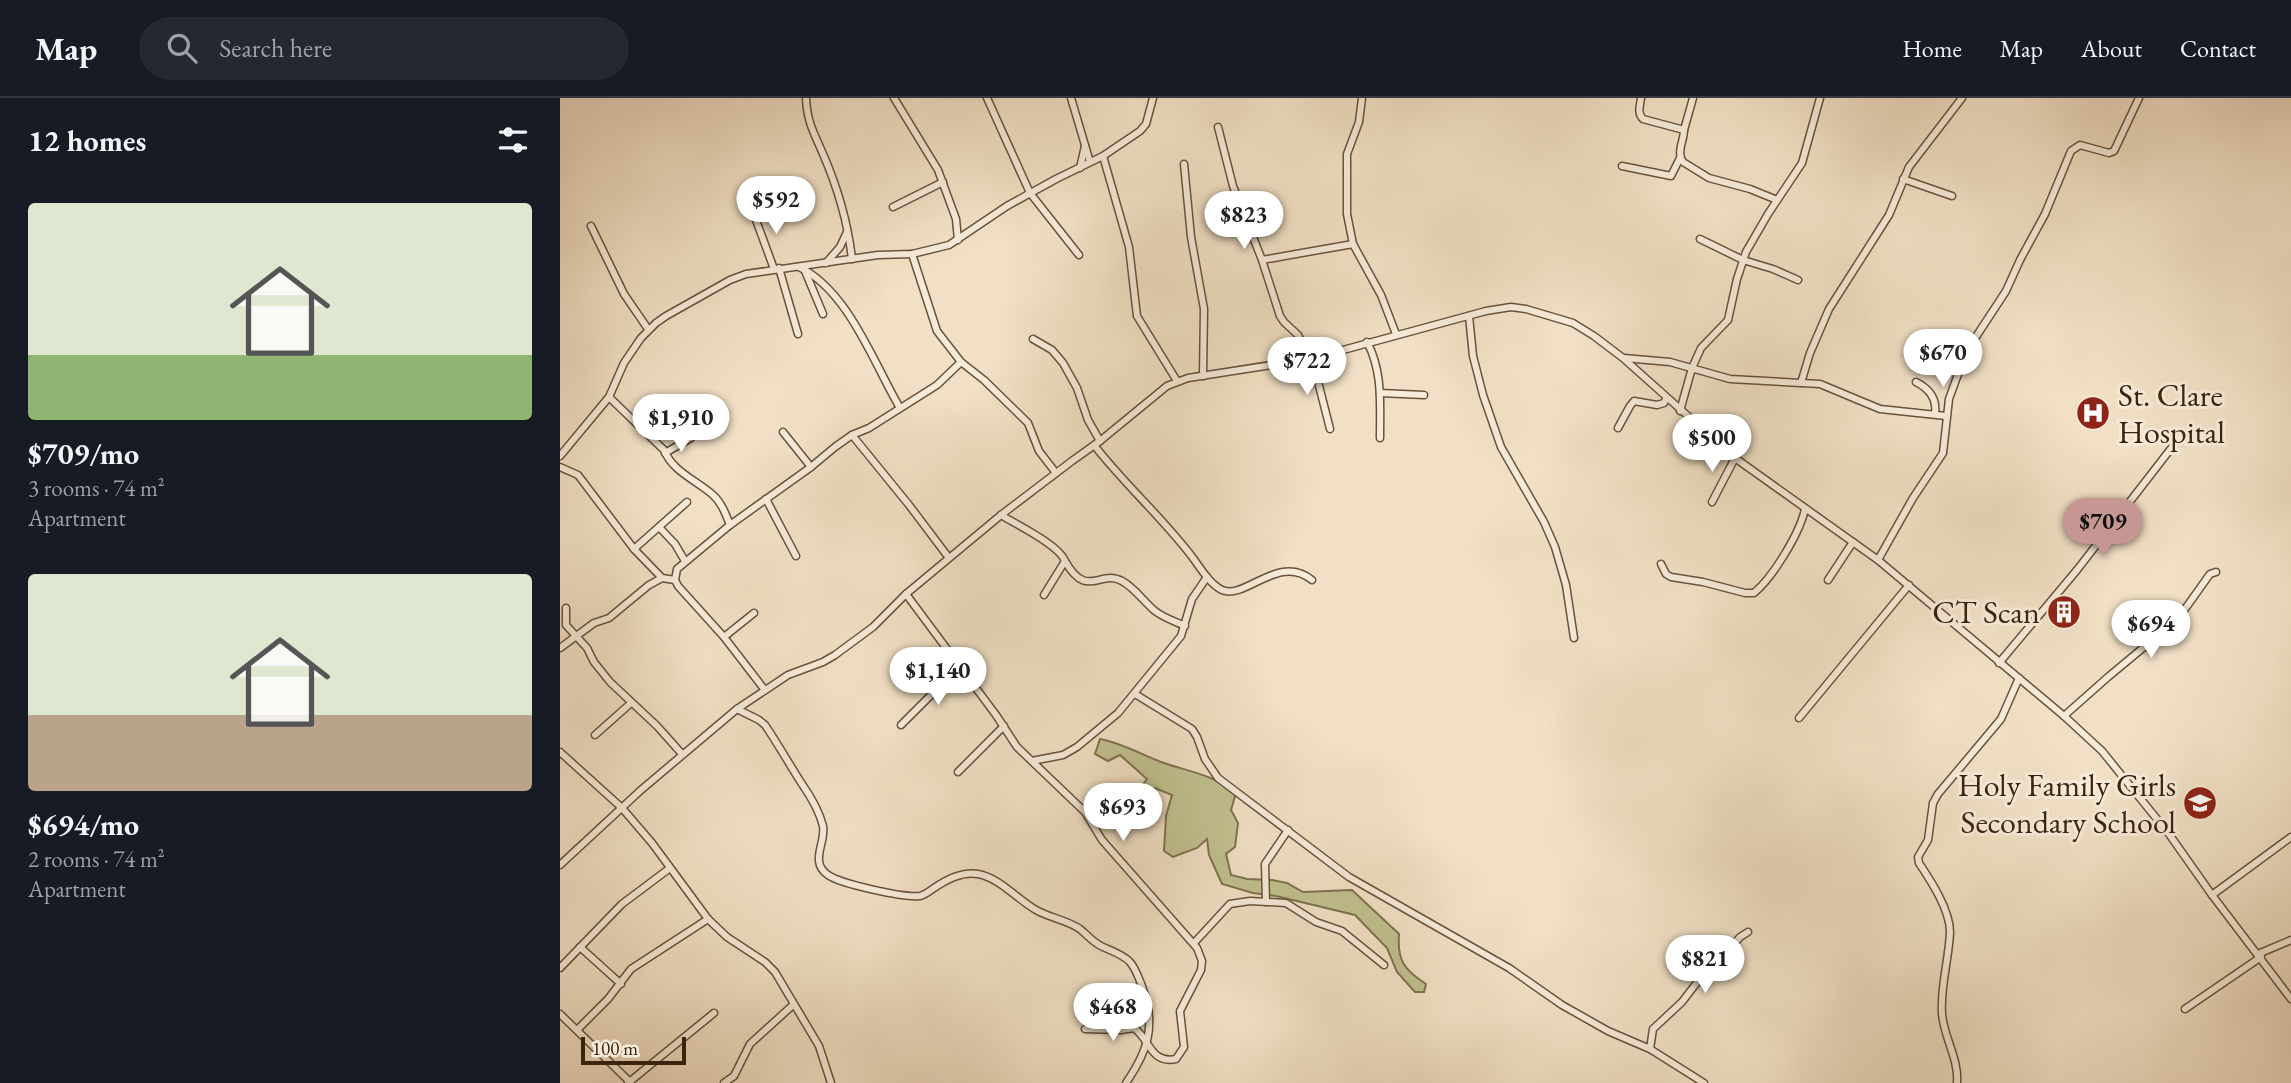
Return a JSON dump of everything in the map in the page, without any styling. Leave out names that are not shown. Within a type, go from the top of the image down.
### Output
[{"type":"street","points":[[806,98],[809,125],[824,154],[847,232],[852,259]]},
{"type":"street","points":[[894,98],[934,162],[956,219],[958,240]]},
{"type":"street","points":[[988,98],[1030,193],[1079,255]]},
{"type":"street","points":[[1071,98],[1090,162]]},
{"type":"street","points":[[560,456],[609,397],[628,357],[648,329],[666,316],[730,280],[746,274],[878,255],[912,254],[949,245],[1030,193],[1104,156],[1140,131],[1146,124],[1153,98]]},
{"type":"street","points":[[1362,98],[1361,114],[1351,140],[1346,164],[1347,214],[1353,244],[1381,295],[1396,334]]},
{"type":"street","points":[[1641,98],[1640,116],[1643,119],[1684,130]]},
{"type":"street","points":[[1622,166],[1671,176],[1680,158],[1693,98]]},
{"type":"street","points":[[1801,383],[1810,353],[1829,309],[1889,215],[1914,158],[1962,98]]},
{"type":"street","points":[[1878,560],[1913,498],[1943,453],[1949,398],[1966,352],[2006,291],[2045,214],[2071,151],[2080,145],[2111,153],[2114,151],[2138,98]]},
{"type":"street","points":[[1680,411],[1692,368],[1701,348],[1728,320],[1743,260],[1777,200],[1802,163],[1817,99]]},
{"type":"street","points":[[1218,127],[1233,186],[1262,260],[1280,316],[1298,335],[1311,359],[1330,429]]},
{"type":"street","points":[[1080,168],[1085,144]]},
{"type":"street","points":[[1104,156],[1129,247],[1137,316],[1177,381]]},
{"type":"street","points":[[1680,158],[1709,178],[1750,189],[1777,200]]},
{"type":"street","points":[[1184,164],[1191,237],[1205,309],[1203,376]]},
{"type":"street","points":[[1903,178],[1952,196]]},
{"type":"street","points":[[893,206],[943,182]]},
{"type":"street","points":[[752,212],[777,268],[798,334]]},
{"type":"street","points":[[591,226],[624,294],[648,329]]},
{"type":"street","points":[[824,264],[840,247],[847,232]]},
{"type":"street","points":[[1700,239],[1743,260],[1798,280]]},
{"type":"street","points":[[1262,260],[1353,244]]},
{"type":"street","points":[[912,254],[937,331],[961,362],[984,380],[1028,423],[1039,451],[1056,473]]},
{"type":"street","points":[[801,268],[823,314]]},
{"type":"street","points":[[801,268],[826,288],[852,319],[900,408]]},
{"type":"street","points":[[560,865],[682,754],[737,709],[788,675],[835,655],[873,627],[906,594],[1001,515],[1167,386],[1177,381],[1203,376],[1311,359],[1499,308],[1526,309],[1573,323],[1623,358],[1735,458],[1878,560],[2064,716],[2112,763],[2169,834],[2291,999]]},
{"type":"street","points":[[1469,316],[1473,356],[1483,395],[1501,447],[1544,522],[1555,547],[1566,585],[1574,638]]},
{"type":"street","points":[[1033,339],[1052,351],[1063,363],[1077,388],[1097,443],[1108,464],[1168,525],[1207,577],[1220,589],[1229,591],[1287,571],[1303,573],[1312,580]]},
{"type":"street","points":[[1367,342],[1374,357],[1380,393],[1380,438]]},
{"type":"street","points":[[1623,358],[1670,362],[1731,379],[1821,384],[1880,409],[1945,416]]},
{"type":"street","points":[[675,580],[677,569],[685,561],[730,525],[852,435],[869,428],[937,385],[961,362]]},
{"type":"street","points":[[1916,382],[1923,385],[1932,397],[1936,406],[1935,414]]},
{"type":"street","points":[[1380,393],[1424,395]]},
{"type":"street","points":[[609,397],[665,453],[674,467],[716,498],[730,525]]},
{"type":"street","points":[[1618,428],[1634,401],[1657,405],[1664,403],[1666,399]]},
{"type":"street","points":[[783,432],[811,467]]},
{"type":"street","points":[[1999,663],[2077,570],[2183,433]]},
{"type":"street","points":[[852,435],[949,558]]},
{"type":"street","points":[[665,453],[691,438]]},
{"type":"street","points":[[1712,502],[1735,458]]},
{"type":"street","points":[[560,467],[578,475],[634,549],[663,578],[675,580],[764,689]]},
{"type":"street","points":[[766,499],[796,556]]},
{"type":"street","points":[[634,549],[687,502]]},
{"type":"street","points":[[1661,564],[1666,574],[1671,577],[1754,593],[1794,537],[1805,509]]},
{"type":"street","points":[[1001,515],[1054,547],[1062,554],[1072,574],[1082,580],[1100,581],[1114,578],[1124,582],[1153,610],[1185,626]]},
{"type":"street","points":[[660,527],[685,561]]},
{"type":"street","points":[[1829,580],[1853,542]]},
{"type":"street","points":[[1044,595],[1065,561]]},
{"type":"street","points":[[2064,716],[2180,616],[2210,574],[2216,572]]},
{"type":"street","points":[[1032,761],[1063,755],[1111,720],[1181,636],[1192,599],[1207,577]]},
{"type":"street","points":[[560,648],[594,623],[609,618],[649,585],[663,578]]},
{"type":"street","points":[[1799,718],[1909,585]]},
{"type":"street","points":[[906,594],[1017,747],[1085,812],[1102,840],[1194,943],[1202,961],[1201,970],[1181,1006],[1184,1047],[1176,1059],[1166,1060],[1152,1053],[1141,1034],[1133,1028],[1085,1029]]},
{"type":"street","points":[[566,608],[566,625],[587,648],[594,662],[610,682],[652,720],[682,754]]},
{"type":"street","points":[[724,637],[754,614]]},
{"type":"street","points":[[901,725],[933,694],[963,672]]},
{"type":"street","points":[[1957,1083],[1958,1071],[1942,1016],[1950,930],[1940,897],[1919,863],[1919,857],[1928,840],[1931,813],[1938,794],[2001,719],[2019,678]]},
{"type":"street","points":[[1135,694],[1192,729],[1205,760],[1218,778],[1349,877],[1509,968],[1562,1005],[1608,1031],[1650,1049],[1704,1083]]},
{"type":"street","points":[[594,735],[631,703]]},
{"type":"street","points":[[737,709],[765,725],[812,797],[822,826],[818,854],[819,863],[825,873],[886,892],[916,896],[927,893],[952,877],[978,874],[990,878],[1038,912],[1080,930],[1131,963],[1138,974],[1150,1011],[1146,1044],[1126,1083]]},
{"type":"street","points":[[958,772],[1004,726]]},
{"type":"street","points":[[560,752],[622,808],[708,919],[727,937],[765,962],[781,981],[819,1046],[831,1083]]},
{"type":"street","points":[[1266,902],[1265,864],[1288,830]]},
{"type":"street","points":[[2212,895],[2291,837]]},
{"type":"street","points":[[560,968],[622,904],[670,868]]},
{"type":"street","points":[[1194,943],[1230,904],[1242,901],[1286,903],[1316,922],[1342,931],[1384,965]]},
{"type":"street","points":[[577,1030],[621,984],[631,969],[708,919]]},
{"type":"street","points":[[1650,1049],[1653,1029],[1682,1002],[1705,972],[1721,960],[1740,937],[1748,932]]},
{"type":"street","points":[[2185,1009],[2259,955],[2291,940]]},
{"type":"street","points":[[580,947],[621,984]]},
{"type":"street","points":[[728,1082],[737,1071],[750,1044],[793,1005]]},
{"type":"street","points":[[560,1014],[630,1083],[714,1013]]},
{"type":"shaded area","points":[[1100,739],[1210,778],[1236,793],[1231,810],[1238,823],[1235,847],[1226,854],[1231,875],[1287,883],[1303,892],[1352,890],[1399,934],[1399,951],[1403,964],[1426,984],[1424,992],[1415,992],[1397,972],[1387,948],[1355,915],[1222,884],[1209,855],[1207,839],[1197,848],[1173,857],[1164,851],[1166,816],[1172,795],[1155,788],[1142,795],[1135,794],[1147,779],[1120,755],[1108,761],[1095,754]]},
{"type":"place","name":"St. Clare Hospital","points":[[2093,413]]},
{"type":"place","name":"CT Scan","points":[[2064,612]]},
{"type":"place","name":"Holy Family Girls Secondary School","points":[[2200,803]]}]
